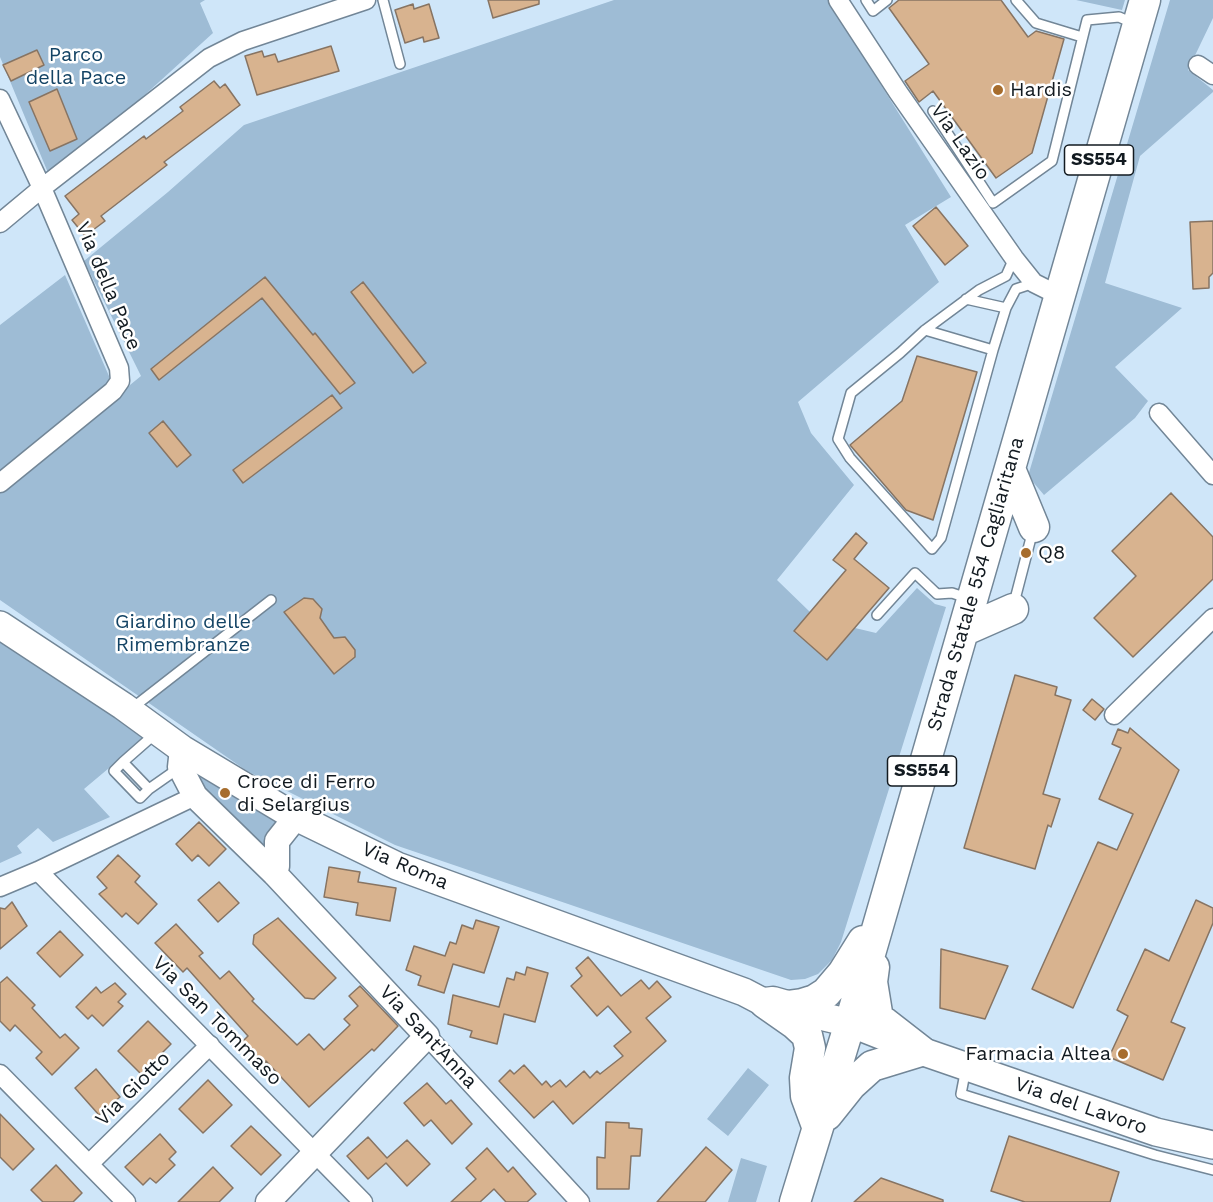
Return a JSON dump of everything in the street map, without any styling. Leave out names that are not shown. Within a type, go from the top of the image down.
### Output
[{"type":"main road","name":"Strada Statale 554 Cagliaritana","points":[[795,1202],[850,1023],[1010,469],[1047,289],[1142,12]]},
{"type":"main road","points":[[1010,469],[1034,527]]},
{"type":"main road","points":[[963,631],[1013,609]]},
{"type":"main road","name":"Via Roma","points":[[0,625],[158,732],[181,758],[397,866],[744,992],[765,1003],[850,1023]]},
{"type":"main road","points":[[765,1003],[773,1002],[787,1006],[802,1004],[826,993],[843,973],[882,911]]},
{"type":"main road","points":[[882,911],[872,982],[878,1019],[921,1051]]},
{"type":"main road","points":[[765,1003],[807,1035],[810,1048],[805,1078],[806,1096],[817,1126]]},
{"type":"main road","name":"Via del Lavoro","points":[[850,1023],[921,1051],[1156,1132],[1213,1145]]},
{"type":"main road","points":[[817,1126],[851,1085],[872,1066],[921,1051]]},
{"type":"street","points":[[0,223],[209,58],[243,41],[366,0]]},
{"type":"street","name":"Via Lazio","points":[[838,0],[898,92],[1014,258],[1047,289]]},
{"type":"street","name":"Via della Pace","points":[[0,99],[42,188],[119,368],[120,381],[112,391],[0,483]]},
{"type":"street","points":[[1159,413],[1213,475]]},
{"type":"street","points":[[1114,715],[1213,618]]},
{"type":"street","name":"Via Sant'Anna","points":[[181,758],[195,796],[275,874],[580,1202]]},
{"type":"street","points":[[0,887],[38,872],[195,796]]},
{"type":"street","points":[[275,874],[277,841],[296,817]]},
{"type":"street","name":"Via San Tommaso","points":[[38,872],[363,1202]]},
{"type":"street","points":[[268,1202],[427,1035]]},
{"type":"street","name":"Via Giotto","points":[[89,1164],[210,1045]]},
{"type":"street","points":[[0,1074],[126,1202]]},
{"type":"lane","points":[[382,0],[400,64]]},
{"type":"lane","points":[[866,0],[873,10],[887,0]]},
{"type":"lane","points":[[1016,0],[1036,24],[1082,37]]},
{"type":"lane","points":[[933,111],[993,203],[1052,161],[1087,20],[1142,12]]},
{"type":"lane","points":[[1014,258],[1006,276],[966,299],[925,330],[851,393],[838,439],[850,458],[932,549],[941,538],[1006,308],[1016,289],[1047,289]]},
{"type":"lane","points":[[966,299],[1006,308]]},
{"type":"lane","points":[[925,330],[993,350]]},
{"type":"lane","points":[[1013,609],[1034,527]]},
{"type":"lane","points":[[877,615],[915,573],[936,594],[952,593],[972,599]]},
{"type":"lane","points":[[129,711],[271,600]]},
{"type":"lane","points":[[158,732],[123,762],[149,789],[181,758]]},
{"type":"lane","points":[[967,1066],[961,1094],[1155,1155],[1213,1170]]},
{"type":"green space","name":"Parco della Pace","points":[[0,0],[205,0],[200,3],[213,33],[51,180],[0,57]]},
{"type":"green space","name":"Giardino delle Rimembranze","points":[[614,0],[828,0],[951,197],[905,225],[939,282],[798,402],[811,433],[854,485],[777,580],[810,612],[794,632],[827,660],[855,628],[876,633],[917,588],[935,604],[946,607],[841,942],[832,960],[818,974],[805,979],[791,980],[395,845],[247,771],[0,600],[0,491],[141,376],[84,261],[168,192],[244,125]]},
{"type":"green space","points":[[1076,0],[1125,0],[1122,10]]},
{"type":"green space","points":[[1170,0],[1213,0],[1213,18],[1188,70],[1213,92],[1140,156],[1105,283],[1182,308],[1115,367],[1148,401],[1135,418],[1044,495],[1028,476]]},
{"type":"green space","points":[[65,275],[112,383],[0,477],[0,325]]},
{"type":"green space","points":[[0,642],[146,737],[84,789],[110,817],[53,842],[38,828],[17,846],[22,853],[0,863]]},
{"type":"green space","points":[[192,765],[288,822],[261,858],[188,777]]},
{"type":"green space","points":[[748,1068],[769,1085],[728,1136],[707,1119]]},
{"type":"green space","points":[[741,1158],[767,1166],[756,1202],[728,1202]]},
{"type":"building","points":[[488,0],[539,0],[539,4],[493,18]]},
{"type":"building","name":"Hardis","points":[[899,0],[1001,0],[1028,37],[1036,31],[1064,39],[1032,153],[996,178],[933,91],[919,102],[905,81],[929,64],[889,8]]},
{"type":"building","points":[[413,4],[414,9],[429,4],[439,38],[424,42],[423,37],[405,43],[395,10]]},
{"type":"building","points":[[331,46],[339,71],[257,95],[245,56],[262,51],[264,57],[275,54],[278,62]]},
{"type":"building","points":[[37,50],[44,65],[11,81],[3,65]]},
{"type":"building","points":[[214,81],[220,88],[225,84],[240,105],[164,162],[167,165],[101,216],[105,221],[85,236],[72,220],[79,214],[65,196],[144,136],[146,139],[183,111],[180,107]]},
{"type":"building","points":[[57,89],[77,139],[50,151],[29,102]]},
{"type":"building","points":[[936,207],[968,246],[945,265],[913,226]]},
{"type":"building","points":[[1213,221],[1213,273],[1209,277],[1209,288],[1193,289],[1190,222]]},
{"type":"building","points":[[265,277],[313,335],[315,333],[355,383],[340,394],[262,298],[159,380],[151,369]]},
{"type":"building","points":[[363,282],[426,363],[413,373],[351,292]]},
{"type":"building","points":[[917,356],[977,372],[933,520],[906,510],[850,445],[902,401]]},
{"type":"building","points":[[332,395],[342,408],[243,483],[233,470]]},
{"type":"building","points":[[163,421],[191,455],[177,467],[149,433]]},
{"type":"building","points":[[1171,493],[1213,537],[1213,579],[1133,657],[1094,618],[1136,576],[1112,551]]},
{"type":"building","points":[[856,533],[867,543],[854,559],[889,588],[827,660],[794,631],[846,570],[833,560]]},
{"type":"building","points":[[304,598],[313,599],[322,609],[320,618],[334,638],[345,637],[355,650],[355,657],[334,674],[284,612]]},
{"type":"building","points":[[1015,675],[1057,687],[1055,695],[1071,700],[1043,794],[1060,799],[1051,827],[1048,825],[1035,869],[964,848]]},
{"type":"building","points":[[1092,699],[1104,709],[1095,720],[1083,710]]},
{"type":"building","points":[[1130,728],[1179,770],[1073,1008],[1032,989],[1098,842],[1117,850],[1133,814],[1099,799],[1121,748],[1112,744],[1118,729],[1128,733]]},
{"type":"building","points":[[199,822],[226,849],[209,866],[198,855],[192,861],[176,844]]},
{"type":"building","points":[[118,855],[140,876],[135,882],[157,904],[138,924],[126,913],[122,917],[99,894],[107,888],[97,877]]},
{"type":"building","points":[[329,867],[360,872],[358,882],[396,888],[390,921],[356,915],[358,903],[324,897]]},
{"type":"building","points":[[219,882],[239,903],[218,922],[198,900]]},
{"type":"building","points":[[1196,900],[1213,908],[1213,923],[1171,1022],[1185,1028],[1163,1080],[1109,1057],[1128,1016],[1117,1010],[1145,949],[1169,961]]},
{"type":"building","points":[[12,902],[27,926],[0,949],[0,908],[5,909]]},
{"type":"building","points":[[278,918],[336,978],[314,999],[305,998],[253,944],[254,935]]},
{"type":"building","points":[[476,920],[499,927],[484,973],[453,964],[444,993],[418,985],[421,976],[406,970],[414,946],[445,956],[450,942],[456,944],[462,925],[473,929]]},
{"type":"building","points":[[176,924],[203,953],[199,956],[220,979],[229,971],[254,999],[252,1001],[297,1045],[309,1034],[324,1050],[350,1025],[344,1019],[358,1006],[349,996],[360,986],[398,1026],[374,1051],[372,1049],[309,1107],[266,1061],[263,1065],[241,1043],[248,1036],[187,968],[183,972],[155,943]]},
{"type":"building","points":[[60,931],[83,955],[60,977],[37,953]]},
{"type":"building","points":[[941,949],[1008,966],[985,1019],[940,1008]]},
{"type":"building","points":[[588,957],[621,996],[641,980],[649,989],[657,981],[671,997],[646,1018],[666,1041],[573,1124],[553,1101],[534,1118],[499,1081],[510,1070],[514,1074],[524,1065],[542,1085],[546,1081],[551,1087],[560,1080],[566,1087],[584,1071],[590,1078],[597,1071],[600,1074],[623,1056],[614,1046],[631,1032],[608,1006],[597,1016],[571,986],[582,976],[576,968]]},
{"type":"building","points":[[527,967],[548,973],[535,1022],[504,1014],[497,1044],[470,1037],[472,1031],[448,1024],[453,995],[499,1007],[507,978],[514,980],[516,972],[525,975]]},
{"type":"building","points":[[7,977],[35,1005],[32,1008],[60,1038],[65,1034],[79,1048],[52,1075],[36,1058],[42,1052],[15,1025],[10,1031],[0,1021],[0,983]]},
{"type":"building","points":[[115,983],[126,994],[118,1002],[123,1006],[103,1026],[92,1015],[88,1019],[76,1007],[96,987],[101,993]]},
{"type":"building","points":[[148,1021],[171,1044],[141,1074],[118,1051]]},
{"type":"building","points":[[96,1069],[120,1097],[99,1115],[75,1088]]},
{"type":"building","points":[[208,1080],[232,1105],[203,1133],[179,1109]]},
{"type":"building","points":[[427,1083],[446,1104],[451,1100],[472,1124],[452,1144],[431,1120],[424,1126],[404,1103]]},
{"type":"building","points":[[0,1114],[34,1149],[13,1170],[0,1157]]},
{"type":"building","points":[[606,1122],[629,1123],[629,1128],[642,1129],[640,1156],[631,1156],[629,1189],[597,1189],[597,1157],[605,1158]]},
{"type":"building","points":[[251,1126],[281,1155],[261,1175],[231,1146]]},
{"type":"building","points":[[160,1134],[176,1152],[169,1159],[175,1165],[156,1183],[150,1178],[143,1185],[125,1167]]},
{"type":"building","points":[[1009,1136],[1119,1172],[1110,1202],[1025,1202],[991,1191]]},
{"type":"building","points":[[368,1137],[387,1158],[407,1140],[430,1164],[407,1186],[386,1163],[368,1179],[347,1156]]},
{"type":"building","points":[[706,1147],[732,1170],[705,1202],[657,1202]]},
{"type":"building","points":[[487,1148],[508,1172],[513,1167],[536,1194],[527,1202],[506,1202],[494,1189],[480,1202],[451,1202],[476,1179],[466,1168]]},
{"type":"building","points":[[56,1165],[82,1193],[73,1202],[43,1202],[31,1190]]},
{"type":"building","points":[[213,1167],[233,1188],[219,1202],[178,1202]]},
{"type":"building","points":[[881,1178],[943,1200],[943,1202],[854,1202]]},
{"type":"place","name":"Hardis","points":[[998,90]]},
{"type":"place","name":"Q8","points":[[1026,553]]},
{"type":"place","name":"Croce di Ferro di Selargius","points":[[225,793]]},
{"type":"place","name":"Farmacia Altea","points":[[1123,1054]]}]
